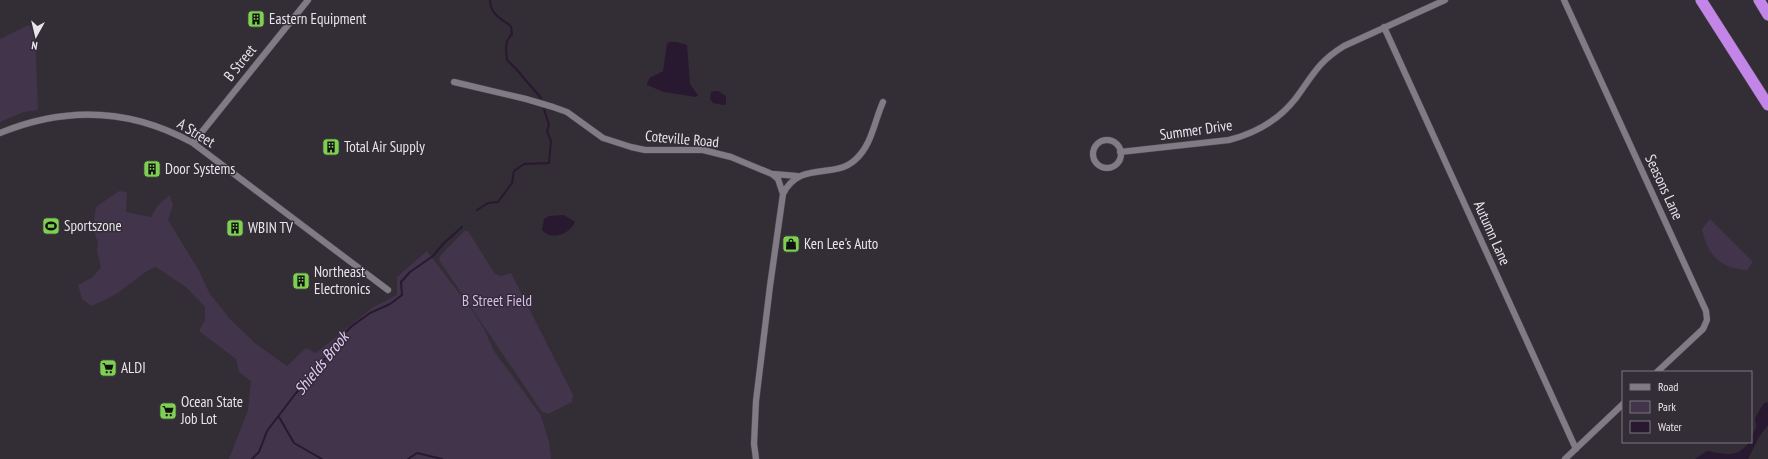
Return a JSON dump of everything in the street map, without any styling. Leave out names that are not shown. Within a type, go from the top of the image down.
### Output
[{"type":"highway","points":[[1700,0],[1768,105]]},
{"type":"highway","points":[[1759,0],[1768,15]]},
{"type":"street","name":"B Street","points":[[193,143],[308,0]]},
{"type":"street","name":"Summer Drive","points":[[1120,152],[1229,140],[1263,128],[1286,110],[1296,99],[1316,69],[1332,54],[1344,46],[1445,0]]},
{"type":"street","name":"Seasons Lane","points":[[1564,0],[1706,311],[1707,320],[1703,329],[1658,371]]},
{"type":"street","name":"Autumn Lane","points":[[1384,27],[1576,449]]},
{"type":"street","name":"Coteville Road","points":[[454,82],[526,98],[554,107],[567,112],[604,138],[617,143],[645,150],[703,150],[718,153],[772,174],[797,176],[842,167],[855,160],[867,146],[883,102]]},
{"type":"street","name":"A Street","points":[[0,134],[50,118],[75,115],[96,114],[125,118],[154,125],[193,143],[388,290]]},
{"type":"street","points":[[1106,140],[1115,143],[1120,152],[1118,162],[1108,168],[1098,164],[1093,155],[1096,145],[1106,140]]},
{"type":"street","points":[[772,174],[778,179],[783,194]]},
{"type":"street","points":[[756,459],[754,444],[756,402],[783,194],[789,183],[797,176]]},
{"type":"street","points":[[1565,459],[1622,405]]},
{"type":"green space","points":[[28,25],[35,30],[38,110],[24,112],[0,122],[0,39]]},
{"type":"green space","points":[[119,191],[127,192],[126,212],[151,217],[158,205],[170,195],[173,205],[168,220],[198,269],[210,294],[230,319],[256,344],[287,366],[306,348],[316,353],[372,308],[397,295],[397,277],[427,251],[474,313],[484,329],[495,353],[541,416],[549,442],[551,459],[229,459],[248,410],[251,381],[239,372],[236,359],[199,331],[205,320],[205,307],[187,288],[156,267],[144,273],[110,298],[101,302],[91,306],[82,299],[78,285],[93,277],[101,267],[97,251],[98,243],[93,228],[96,207]]},
{"type":"green space","points":[[1710,219],[1753,262],[1747,270],[1729,267],[1711,253],[1704,238],[1702,229]]},
{"type":"green space","name":"B Street Field","points":[[464,231],[468,231],[495,274],[501,276],[511,273],[573,395],[572,402],[548,414],[542,412],[439,260],[440,256]]},
{"type":"water","points":[[669,42],[677,42],[687,45],[690,84],[698,95],[696,97],[664,92],[647,85],[651,77],[663,71],[667,44]]},
{"type":"water","points":[[718,91],[726,96],[726,104],[723,105],[713,103],[710,99],[711,92]]},
{"type":"water","points":[[564,215],[575,222],[569,230],[555,236],[542,230],[544,219],[549,216]]},
{"type":"water","points":[[1768,402],[1768,425],[1759,437],[1748,459],[1695,459],[1707,451],[1725,454],[1735,453],[1740,451],[1748,443],[1752,443],[1752,436],[1756,427],[1755,418],[1764,403]]},
{"type":"waterway","name":"Shields Brook","points":[[490,0],[490,5],[494,13],[511,26],[512,34],[509,37],[506,46],[507,60],[541,98]]},
{"type":"waterway","name":"Shields Brook","points":[[477,210],[488,203],[498,202],[512,183],[514,171],[524,164],[549,163],[551,141],[547,131],[549,125],[544,109]]},
{"type":"waterway","name":"Shields Brook","points":[[252,459],[259,452],[267,431],[296,393],[317,372],[335,342],[352,326],[370,313],[390,304],[402,295],[401,282],[410,272],[433,256],[444,243],[462,227]]},
{"type":"waterway","name":"Shields Brook","points":[[279,417],[294,443],[322,459]]},
{"type":"waterway","name":"Shields Brook","points":[[408,459],[417,453],[442,459]]},
{"type":"place","name":"Eastern Equipment","points":[[256,19]]},
{"type":"place","name":"Total Air Supply","points":[[331,147]]},
{"type":"place","name":"Door Systems","points":[[152,169]]},
{"type":"place","name":"Sportszone","points":[[51,226]]},
{"type":"place","name":"WBIN TV","points":[[235,228]]},
{"type":"place","name":"Ken Lee's Auto","points":[[791,244]]},
{"type":"place","name":"Northeast Electronics","points":[[301,281]]},
{"type":"place","name":"ALDI","points":[[108,368]]},
{"type":"place","name":"Ocean State Job Lot","points":[[168,411]]}]
